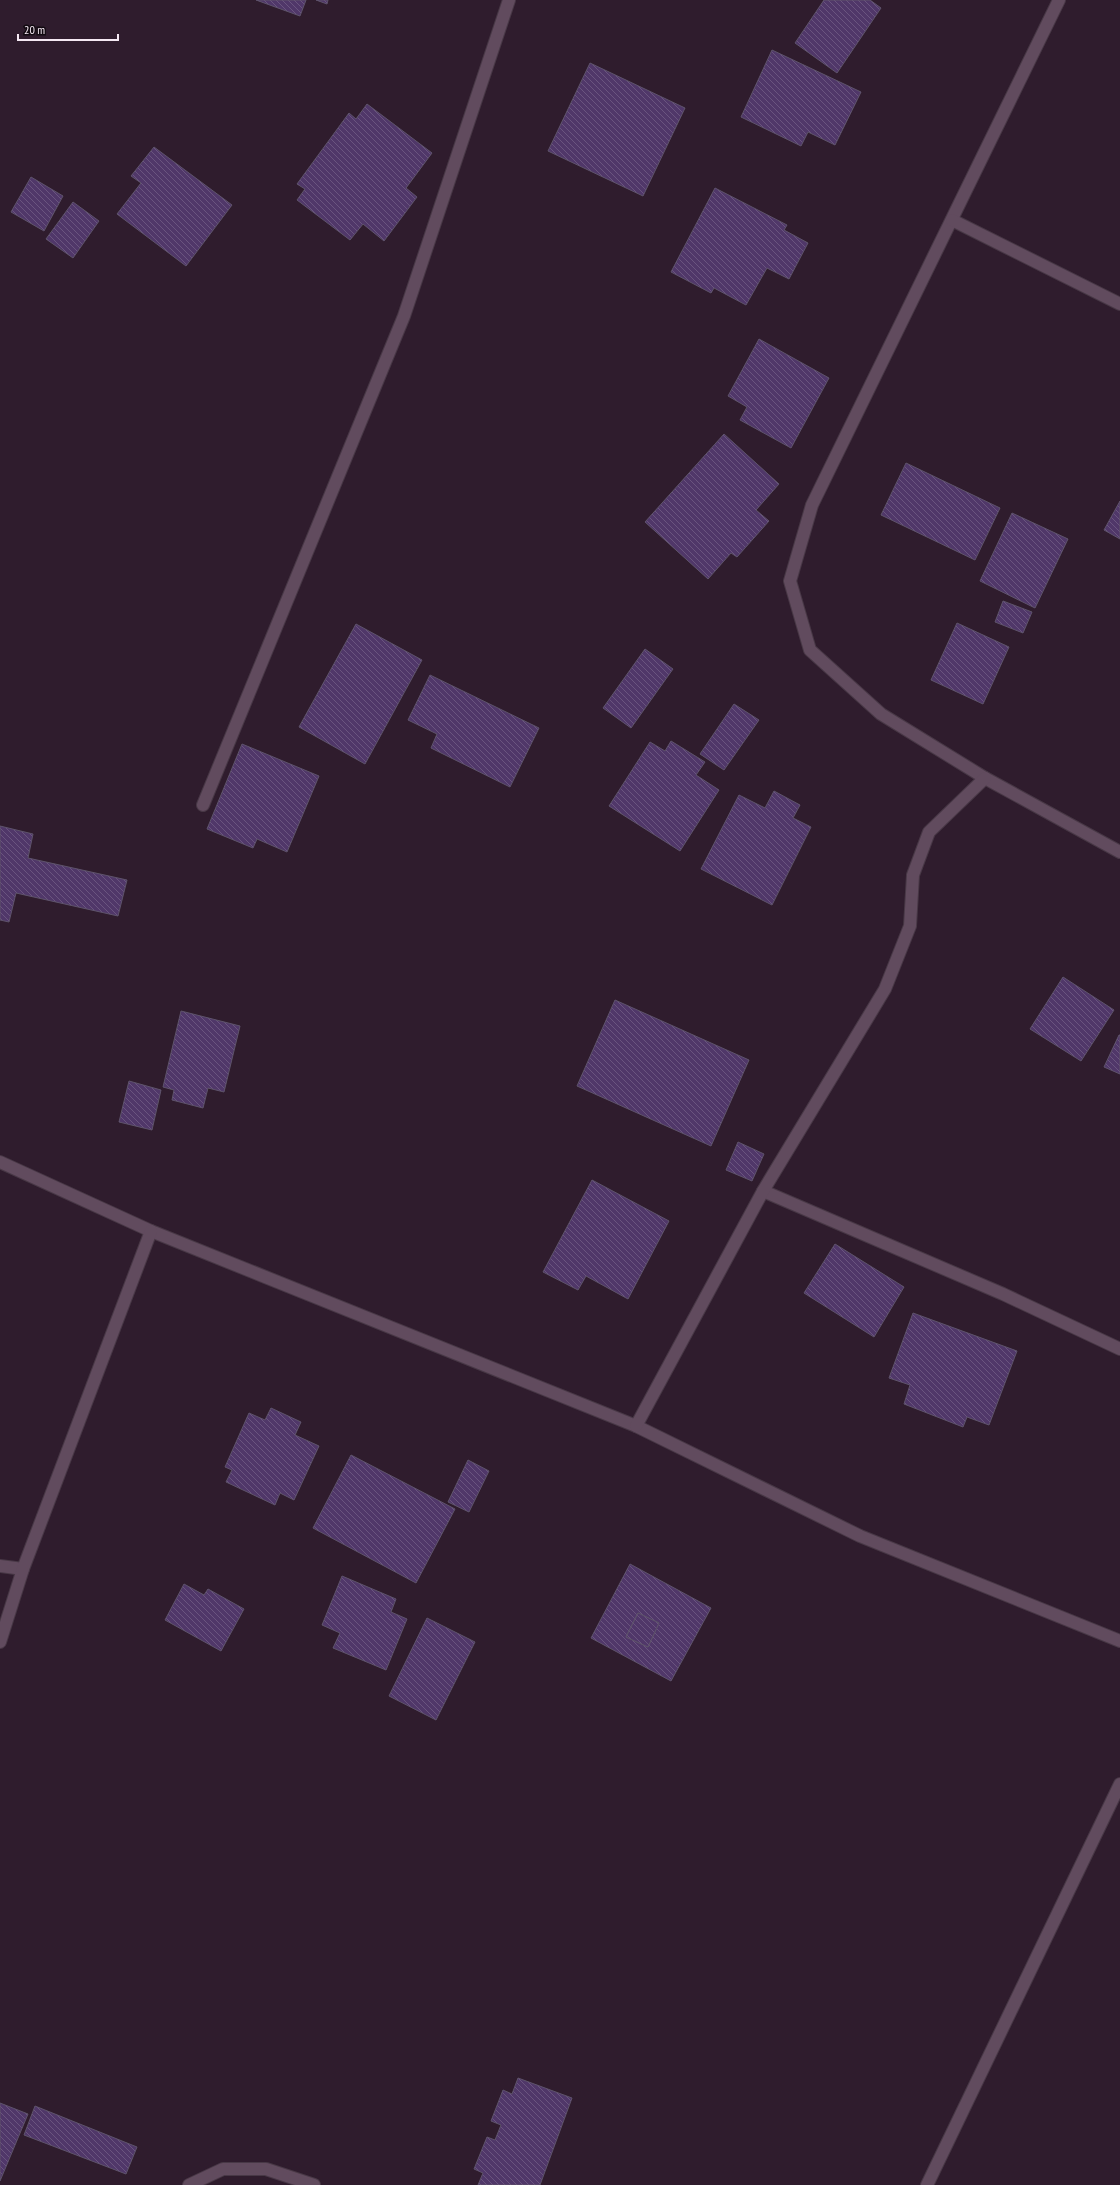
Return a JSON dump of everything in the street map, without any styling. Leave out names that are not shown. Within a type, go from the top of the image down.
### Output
[{"type":"street","points":[[203,805],[404,316],[509,0]]},
{"type":"street","points":[[1060,0],[812,505],[790,581],[810,650],[881,714],[985,778],[1120,852]]},
{"type":"street","points":[[952,220],[1120,304]]},
{"type":"street","points":[[636,1426],[763,1191],[885,989],[910,926],[913,875],[929,832],[985,778]]},
{"type":"street","points":[[0,1162],[150,1231],[636,1426],[860,1536],[1120,1641]]},
{"type":"street","points":[[763,1191],[1003,1294],[1120,1349]]},
{"type":"street","points":[[0,1642],[23,1568],[150,1231]]},
{"type":"street","points":[[0,1566],[23,1568]]},
{"type":"street","points":[[927,2185],[1120,1784]]},
{"type":"street","points":[[189,2185],[223,2169],[266,2169],[314,2185]]},
{"type":"building","points":[[256,0],[306,0],[300,16]]},
{"type":"building","points":[[316,0],[328,0],[327,4]]},
{"type":"building","points":[[824,0],[870,0],[881,8],[837,73],[795,43]]},
{"type":"building","points":[[772,50],[861,92],[835,145],[808,132],[801,146],[741,117]]},
{"type":"building","points":[[590,63],[685,108],[643,196],[548,151]]},
{"type":"building","points":[[367,104],[432,153],[406,188],[417,197],[384,241],[363,224],[350,240],[297,200],[305,189],[297,184],[349,113],[356,119]]},
{"type":"building","points":[[154,147],[232,205],[186,266],[117,214],[141,183],[131,176]]},
{"type":"building","points":[[31,177],[63,196],[44,231],[11,212]]},
{"type":"building","points":[[715,188],[787,225],[784,230],[808,243],[789,279],[767,268],[746,305],[714,288],[711,293],[671,272]]},
{"type":"building","points":[[73,202],[99,221],[73,258],[46,239]]},
{"type":"building","points":[[759,339],[829,378],[791,448],[740,420],[747,407],[728,396]]},
{"type":"building","points":[[724,434],[779,484],[756,510],[769,521],[737,557],[731,553],[708,579],[645,522]]},
{"type":"building","points":[[906,463],[1000,508],[975,560],[881,515]]},
{"type":"building","points":[[1120,501],[1120,539],[1104,530]]},
{"type":"building","points":[[1012,513],[1068,539],[1035,608],[980,581]]},
{"type":"building","points":[[1003,601],[1032,612],[1023,633],[995,622]]},
{"type":"building","points":[[957,623],[1009,647],[983,704],[931,680]]},
{"type":"building","points":[[356,624],[422,660],[365,764],[299,727]]},
{"type":"building","points":[[645,649],[673,669],[631,728],[603,708]]},
{"type":"building","points":[[430,675],[539,728],[510,787],[431,748],[437,734],[408,720]]},
{"type":"building","points":[[734,704],[759,720],[724,770],[700,754]]},
{"type":"building","points":[[671,741],[705,762],[696,775],[719,790],[680,851],[609,806],[650,742],[665,751]]},
{"type":"building","points":[[242,744],[319,776],[287,852],[257,839],[253,848],[207,829]]},
{"type":"building","points":[[774,791],[800,805],[793,818],[811,827],[772,905],[701,869],[739,795],[765,808]]},
{"type":"building","points":[[0,826],[33,834],[28,858],[127,880],[118,916],[16,893],[9,922],[0,920]]},
{"type":"building","points":[[1063,977],[1114,1010],[1081,1061],[1030,1029]]},
{"type":"building","points":[[615,1000],[749,1060],[711,1146],[577,1086]]},
{"type":"building","points":[[181,1011],[240,1026],[224,1092],[208,1088],[203,1108],[172,1100],[174,1090],[163,1087]]},
{"type":"building","points":[[1120,1035],[1120,1074],[1104,1067]]},
{"type":"building","points":[[129,1081],[161,1090],[152,1130],[119,1122]]},
{"type":"building","points":[[738,1142],[764,1154],[752,1181],[726,1170]]},
{"type":"building","points":[[592,1180],[669,1221],[628,1299],[586,1276],[578,1290],[543,1272]]},
{"type":"building","points":[[835,1244],[904,1287],[874,1337],[804,1293]]},
{"type":"building","points":[[913,1313],[1017,1351],[989,1425],[967,1417],[963,1427],[904,1404],[910,1385],[889,1378]]},
{"type":"building","points":[[271,1408],[301,1422],[295,1435],[319,1446],[294,1500],[280,1493],[275,1505],[226,1482],[232,1470],[225,1467],[249,1413],[265,1420]]},
{"type":"building","points":[[351,1455],[455,1509],[416,1583],[313,1528]]},
{"type":"building","points":[[468,1460],[489,1471],[469,1512],[448,1502]]},
{"type":"building","points":[[630,1564],[711,1608],[671,1681],[591,1638]],"holes":[[[638,1613],[659,1623],[648,1647],[626,1637]]]},
{"type":"building","points":[[342,1576],[396,1599],[391,1612],[407,1619],[386,1670],[333,1648],[340,1633],[322,1625]]},
{"type":"building","points":[[184,1584],[204,1595],[208,1589],[244,1609],[221,1651],[165,1620]]},
{"type":"building","points":[[638,1613],[659,1623],[648,1647],[626,1637]]},
{"type":"building","points":[[427,1618],[475,1642],[436,1720],[389,1696]]},
{"type":"building","points":[[518,2078],[572,2098],[540,2185],[478,2185],[483,2173],[474,2169],[487,2137],[495,2140],[501,2125],[491,2121],[503,2090],[512,2094]]},
{"type":"building","points":[[0,2103],[28,2114],[0,2181]]},
{"type":"building","points":[[35,2106],[137,2147],[126,2174],[24,2135]]}]
